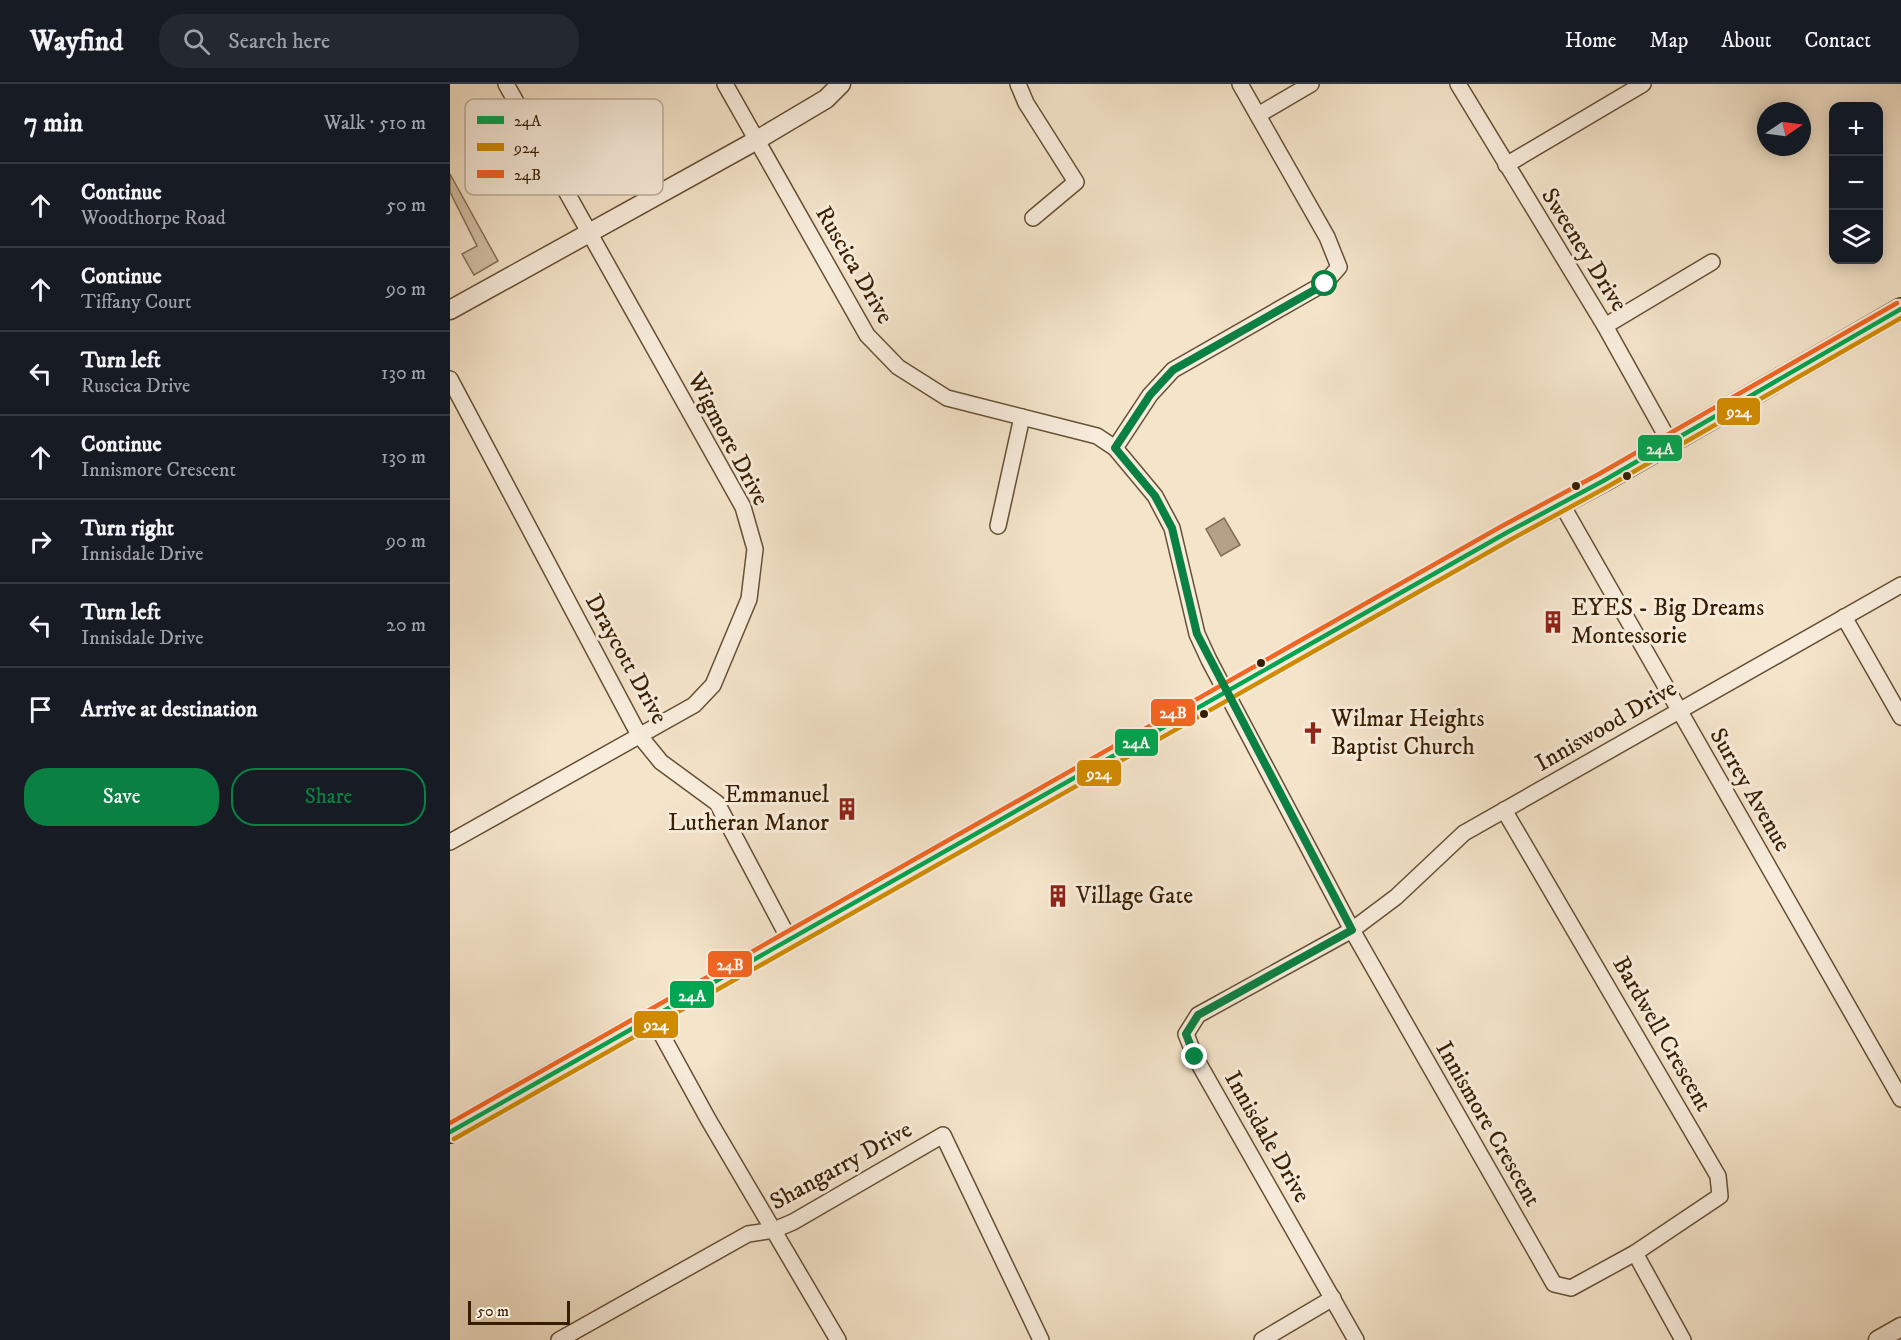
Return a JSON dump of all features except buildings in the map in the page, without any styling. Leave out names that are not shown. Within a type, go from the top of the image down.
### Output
[{"type":"main road","points":[[450,1132],[1901,309]]},
{"type":"street","name":"Wigmore Drive","points":[[506,84],[514,99]]},
{"type":"street","name":"Ruscica Drive","points":[[725,84],[867,335],[898,367],[947,399],[1097,436],[1115,448],[1155,496],[1172,528],[1197,634],[1226,691]]},
{"type":"street","points":[[663,193],[826,99],[841,84]]},
{"type":"street","points":[[1018,84],[1026,103],[1076,182],[1033,218]]},
{"type":"street","points":[[1115,448],[1150,395],[1173,370],[1325,284],[1339,267],[1327,237],[1240,84]]},
{"type":"street","points":[[1258,115],[1311,84]]},
{"type":"street","name":"Sweeney Drive","points":[[1458,84],[1605,326],[1669,441]]},
{"type":"street","points":[[1506,165],[1643,84]]},
{"type":"street","name":"Wigmore Drive","points":[[450,842],[694,705],[713,685],[749,599],[755,549],[743,507],[566,195]]},
{"type":"street","points":[[450,310],[659,195]]},
{"type":"street","points":[[1605,326],[1712,262]]},
{"type":"street","name":"Draycott Drive","points":[[450,379],[639,735],[661,762],[717,803],[789,939]]},
{"type":"street","points":[[998,526],[1022,417]]},
{"type":"street","name":"Surrey Avenue","points":[[1561,503],[1901,1098]]},
{"type":"street","name":"Inniswood Drive","points":[[1352,930],[1396,897],[1464,833],[1901,585]]},
{"type":"street","points":[[1844,617],[1901,717]]},
{"type":"street","name":"Innismore Crescent","points":[[1226,691],[1352,930],[1554,1284],[1571,1288],[1635,1253]]},
{"type":"street","name":"Bardwell Crescent","points":[[1504,810],[1718,1176],[1720,1196],[1635,1253]]},
{"type":"street","name":"Innisdale Drive","points":[[1352,930],[1198,1015],[1186,1034],[1195,1057],[1356,1340]]},
{"type":"street","points":[[652,1017],[838,1340]]},
{"type":"street","name":"Shangarry Drive","points":[[559,1340],[748,1234],[774,1230],[943,1135],[1041,1340]]},
{"type":"street","points":[[1635,1253],[1683,1340]]},
{"type":"street","points":[[1262,1340],[1333,1298]]},
{"type":"street","points":[[1878,1340],[1901,1327]]},
{"type":"shaded area","points":[[450,174],[498,261],[474,275],[462,254],[477,246],[450,192]]},
{"type":"shaded area","points":[[1224,518],[1240,545],[1221,556],[1206,529]]},
{"type":"transit line","name":"24B","points":[[450,1123],[1502,526],[1599,474],[1897,303]]},
{"type":"transit line","name":"24A","points":[[450,1132],[1506,533],[1603,481],[1901,309]]},
{"type":"transit line","name":"924","points":[[454,1139],[1607,487],[1901,318]]},
{"type":"place","name":"EYES - Big Dreams Montessorie","points":[[1553,622]]},
{"type":"place","name":"Wilmar Heights Baptist Church","points":[[1313,733]]},
{"type":"place","name":"Emmanuel Lutheran Manor","points":[[847,809]]},
{"type":"place","name":"Village Gate","points":[[1058,896]]},
{"type":"route","points":[[1195,1057],[1186,1034],[1198,1015],[1352,930],[1197,634],[1172,528],[1155,496],[1115,448],[1128,432],[1150,395],[1173,370],[1325,284]]}]
